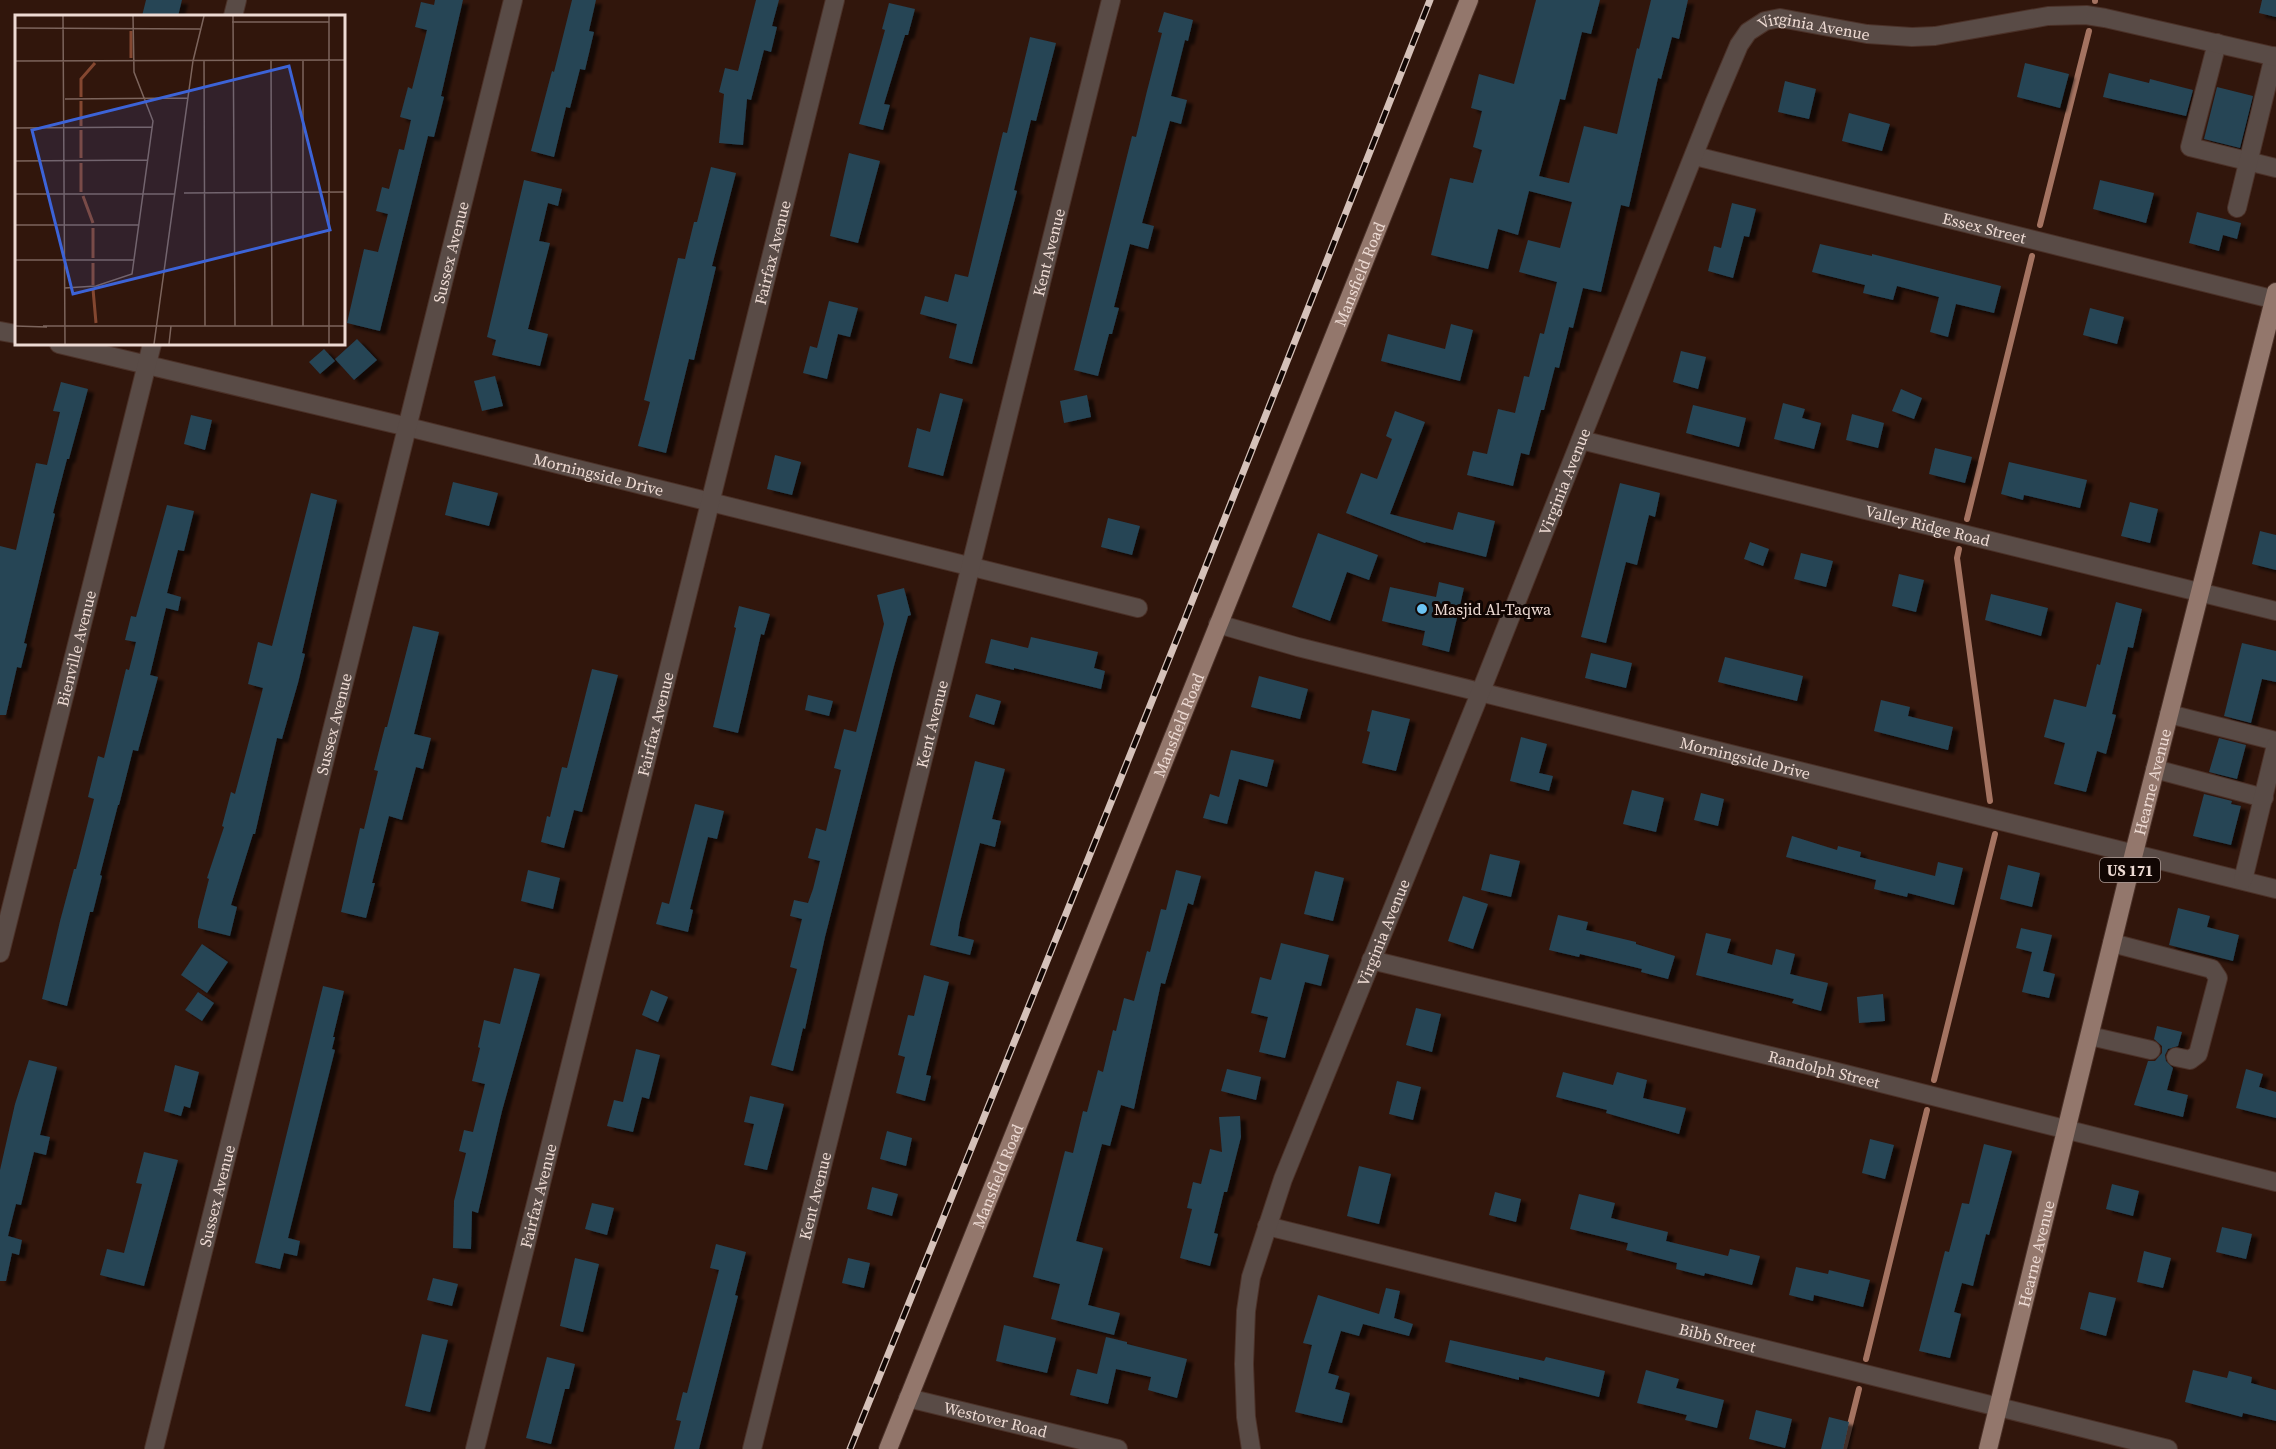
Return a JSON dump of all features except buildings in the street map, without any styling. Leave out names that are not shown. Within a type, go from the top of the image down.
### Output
[{"type":"main road","name":"Mansfield Road","points":[[888,1449],[1469,0]]},
{"type":"main road","name":"Hearne Avenue","points":[[1988,1449],[2068,1130],[2134,853],[2275,297]]},
{"type":"street","points":[[233,15],[237,0]]},
{"type":"street","name":"Sussex Avenue","points":[[154,1449],[513,0]]},
{"type":"street","name":"Fairfax Avenue","points":[[475,1449],[835,0]]},
{"type":"street","name":"Kent Avenue","points":[[752,1449],[1111,0]]},
{"type":"street","name":"Virginia Avenue","points":[[1251,1449],[1246,1418],[1246,1311],[1251,1277],[1283,1179],[1739,45],[1748,32],[1765,21],[1780,18],[1867,34],[1935,36],[2067,14],[2105,18],[2275,57]]},
{"type":"street","points":[[2217,44],[2190,147],[2276,168]]},
{"type":"street","points":[[2237,208],[2275,57]]},
{"type":"street","name":"Essex Street","points":[[1695,156],[2275,297]]},
{"type":"street","points":[[0,331],[15,334]]},
{"type":"street","name":"Morningside Drive","points":[[63,345],[408,427],[1138,608]]},
{"type":"street","name":"Bienville Avenue","points":[[0,953],[152,345]]},
{"type":"street","name":"Valley Ridge Road","points":[[1581,440],[2276,611]]},
{"type":"street","name":"Morningside Drive","points":[[1218,624],[1298,647],[2276,889]]},
{"type":"street","points":[[2169,714],[2276,743],[2243,880]]},
{"type":"street","points":[[2155,769],[2264,798]]},
{"type":"street","points":[[2112,943],[2212,969],[2218,978],[2198,1054],[2190,1060],[2175,1057]]},
{"type":"street","name":"Randolph Street","points":[[1371,960],[1837,1072],[2276,1182]]},
{"type":"street","points":[[2090,1036],[2151,1050]]},
{"type":"street","name":"Bibb Street","points":[[1267,1226],[2168,1449]]},
{"type":"street","name":"Westover Road","points":[[908,1398],[1118,1449]]},
{"type":"waterway","points":[[2040,225],[2089,31]]},
{"type":"waterway","points":[[1967,519],[2032,256]]},
{"type":"waterway","points":[[1959,549],[1957,558],[1990,801]]},
{"type":"waterway","points":[[1934,1080],[1995,834]]},
{"type":"waterway","points":[[1866,1359],[1927,1110]]},
{"type":"waterway","points":[[1844,1449],[1859,1389]]},
{"type":"railway","points":[[850,1449],[1185,619],[1430,0]]},
{"type":"place","name":"Masjid Al-Taqwa","points":[[1422,609]]}]
